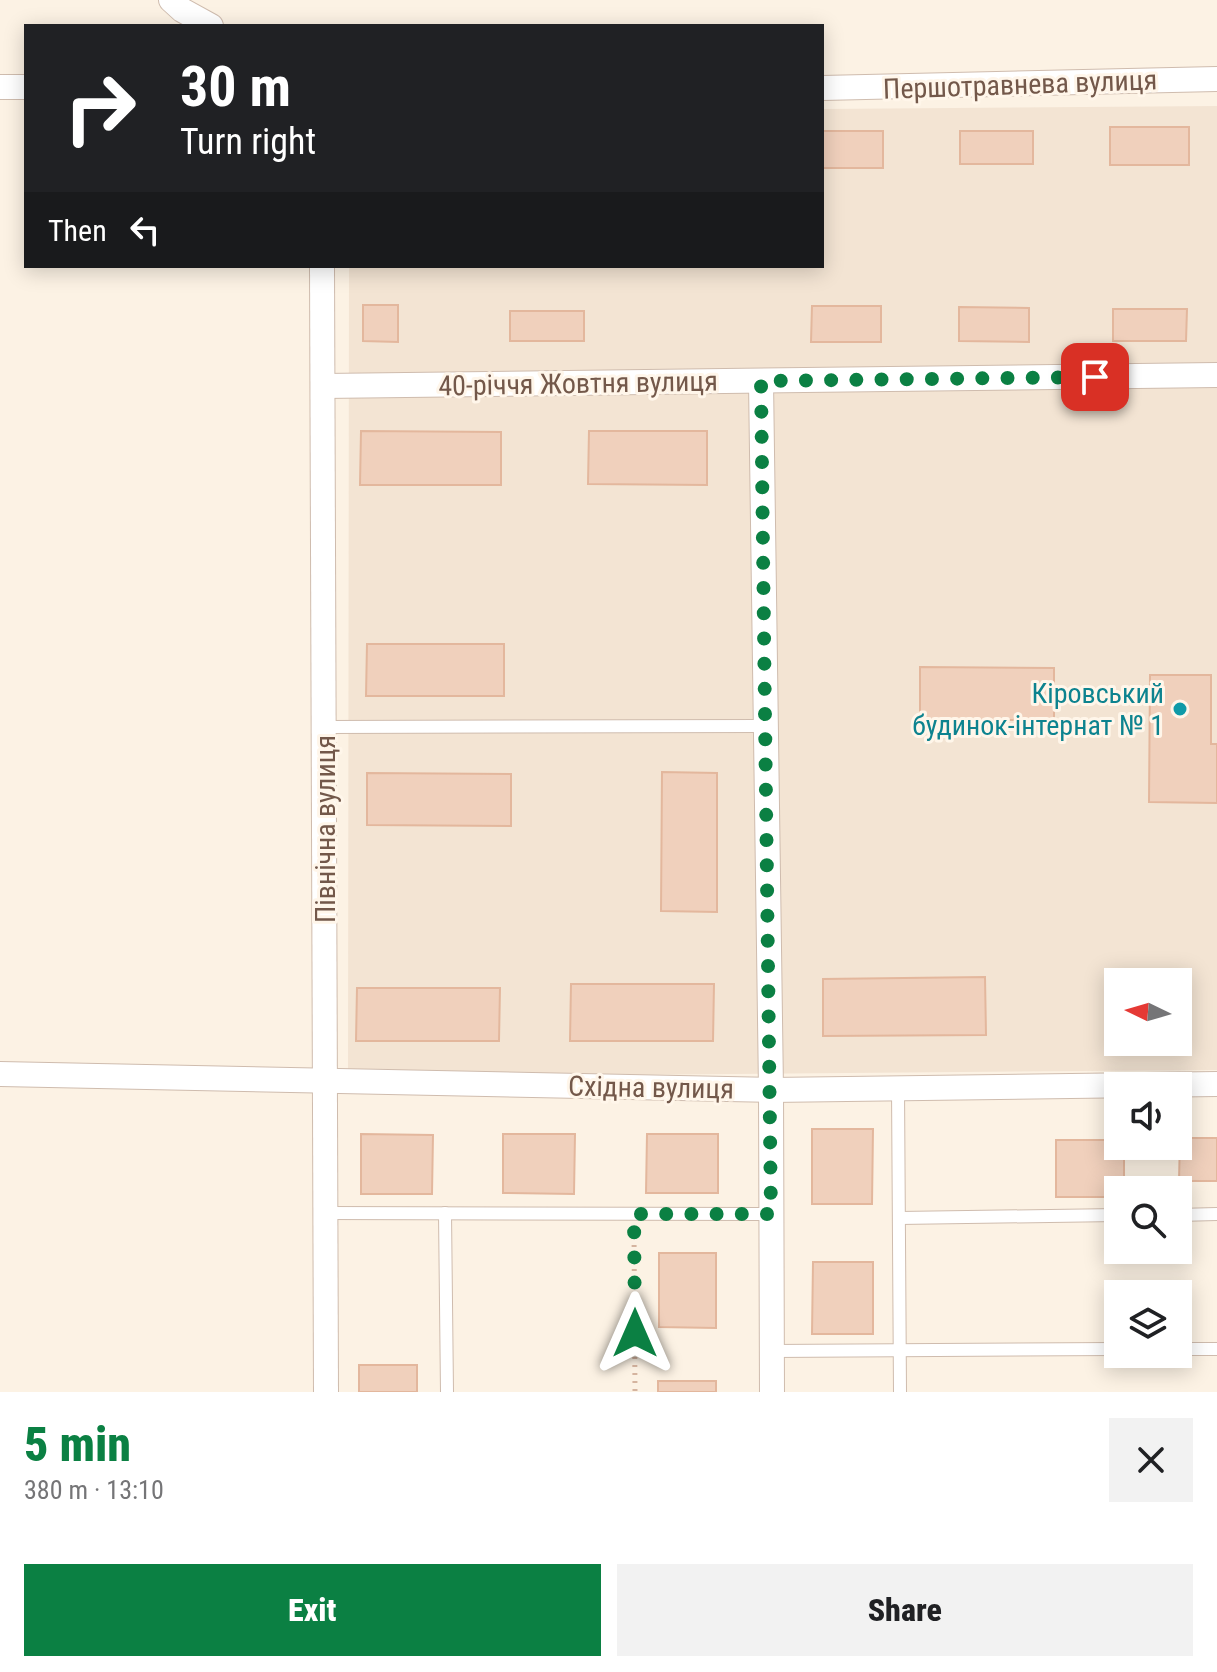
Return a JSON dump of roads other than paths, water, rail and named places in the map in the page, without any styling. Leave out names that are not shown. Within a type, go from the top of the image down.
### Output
[{"type":"street","points":[[171,0],[207,24]]},
{"type":"street","name":"Першотравнева вулиця","points":[[824,88],[1217,79]]},
{"type":"street","points":[[0,87],[24,87]]},
{"type":"street","name":"Північна вулиця","points":[[322,268],[326,1392]]},
{"type":"street","name":"40-річчя Жовтня вулиця","points":[[323,386],[1217,375]]},
{"type":"street","points":[[761,381],[772,1392]]},
{"type":"street","name":"Східна вулиця","points":[[0,1074],[771,1090],[1217,1084]]},
{"type":"lane","points":[[325,727],[766,726]]},
{"type":"lane","points":[[898,1088],[900,1392]]},
{"type":"lane","points":[[325,1213],[771,1214]]},
{"type":"lane","points":[[445,1213],[447,1392]]},
{"type":"lane","points":[[1192,1215],[1217,1214]]},
{"type":"lane","points":[[899,1218],[1104,1215]]},
{"type":"lane","points":[[772,1351],[1104,1349]]},
{"type":"lane","points":[[1192,1349],[1217,1349]]},
{"type":"place","name":"Кіровський будинок-інтернат № 1","points":[[1180,709]]}]
